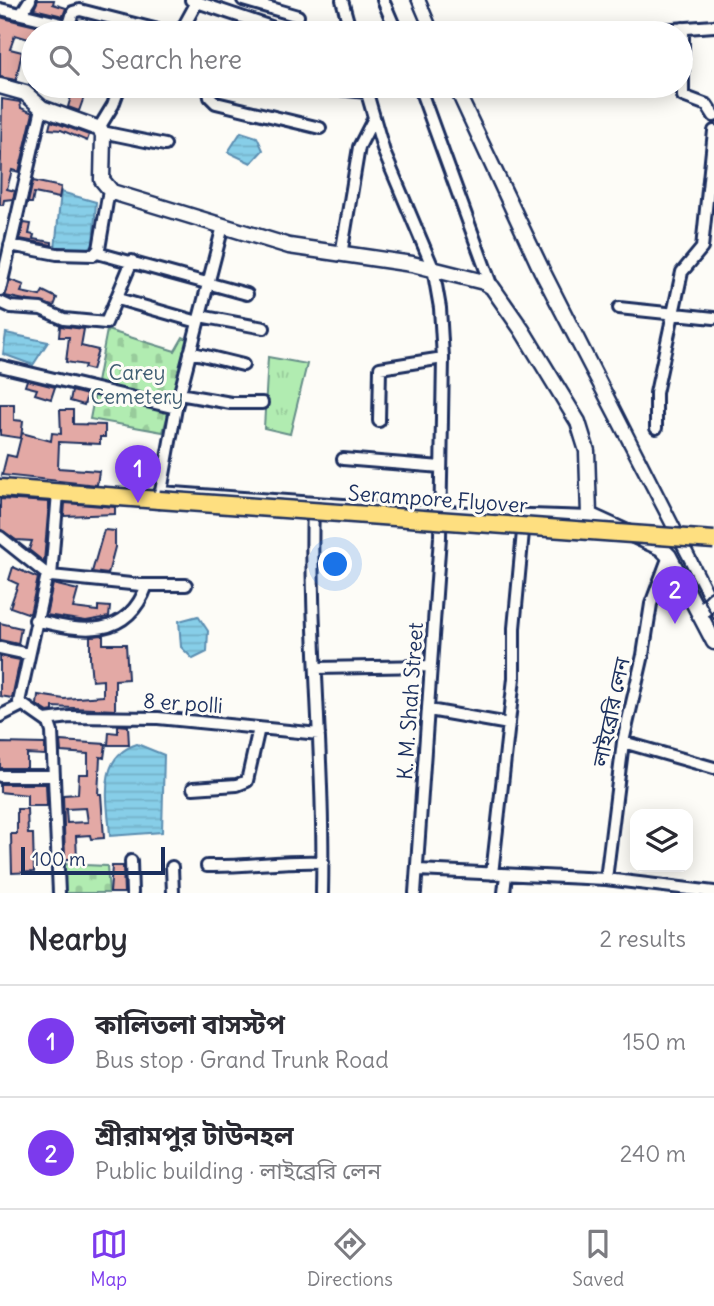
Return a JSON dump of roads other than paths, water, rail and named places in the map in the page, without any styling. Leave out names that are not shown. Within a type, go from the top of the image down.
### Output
[{"type":"main road","name":"Serampore Flyover","points":[[0,488],[160,496],[714,540]]},
{"type":"street","points":[[21,13],[30,0]]},
{"type":"street","points":[[243,0],[298,16]]},
{"type":"street","points":[[342,0],[348,21]]},
{"type":"street","points":[[383,0],[392,21]]},
{"type":"street","points":[[185,21],[194,1],[217,4],[259,21]]},
{"type":"street","points":[[0,9],[53,21]]},
{"type":"street","points":[[71,21],[74,12],[80,10],[123,21]]},
{"type":"street","points":[[693,27],[714,26]]},
{"type":"street","points":[[0,86],[21,92]]},
{"type":"street","points":[[31,98],[42,108],[100,130],[164,145]]},
{"type":"street","points":[[115,98],[100,130],[102,180],[109,190],[289,246],[433,268],[478,279],[492,288]]},
{"type":"street","points":[[211,98],[216,103],[320,128]]},
{"type":"street","name":"K. M. Shah Street","points":[[368,98],[384,152],[433,268],[440,308],[443,358],[441,512],[415,893]]},
{"type":"street","points":[[423,98],[492,288],[522,330],[578,422],[587,451],[587,503],[591,517]]},
{"type":"street","points":[[688,98],[707,105],[714,116]]},
{"type":"street","points":[[0,290],[42,108]]},
{"type":"street","points":[[341,255],[359,147],[374,118]]},
{"type":"street","points":[[656,428],[656,393],[672,312],[684,268],[701,250],[714,131]]},
{"type":"street","points":[[97,253],[109,190]]},
{"type":"street","points":[[223,226],[179,394],[160,496],[441,512],[591,517],[656,544],[668,556],[714,642]]},
{"type":"street","points":[[10,245],[85,257],[97,253],[247,294]]},
{"type":"street","points":[[0,302],[12,307],[41,309],[64,319],[106,323],[132,261]]},
{"type":"street","points":[[118,299],[199,319],[264,328]]},
{"type":"street","points":[[619,308],[714,318]]},
{"type":"street","points":[[190,352],[243,365]]},
{"type":"street","points":[[379,421],[380,368],[443,358]]},
{"type":"street","points":[[0,366],[176,408]]},
{"type":"street","points":[[179,394],[231,404],[262,403]]},
{"type":"street","points":[[343,458],[441,467]]},
{"type":"street","points":[[20,706],[35,620],[50,576],[58,493]]},
{"type":"street","points":[[313,503],[311,608],[319,734],[322,893]]},
{"type":"street","points":[[492,874],[509,724],[524,515]]},
{"type":"street","points":[[0,537],[50,576],[146,585],[186,585]]},
{"type":"street","name":"লাইব্রেরি লেন","points":[[606,880],[623,741],[643,655],[651,604],[668,556]]},
{"type":"street","points":[[35,620],[69,628],[113,625],[138,608],[146,585]]},
{"type":"street","points":[[699,614],[714,598]]},
{"type":"street","points":[[0,648],[28,654]]},
{"type":"street","points":[[316,668],[431,666]]},
{"type":"street","points":[[0,716],[20,706]]},
{"type":"street","points":[[20,706],[45,720],[52,732],[59,893]]},
{"type":"street","points":[[429,710],[509,724]]},
{"type":"street","name":"8 er polli","points":[[45,720],[70,717],[158,718],[319,734]]},
{"type":"street","points":[[193,788],[237,786],[247,781],[251,776],[259,728]]},
{"type":"street","points":[[623,741],[714,768]]},
{"type":"street","points":[[0,776],[53,776]]},
{"type":"street","points":[[207,866],[247,866],[285,860],[323,863]]},
{"type":"street","points":[[131,861],[132,893]]},
{"type":"street","points":[[172,867],[173,893]]},
{"type":"street","points":[[418,870],[606,880],[714,892]]},
{"type":"street","points":[[504,893],[506,875]]},
{"type":"water","points":[[241,132],[257,137],[263,150],[251,163],[228,152]]},
{"type":"water","points":[[61,192],[96,202],[93,245],[79,253],[55,249]]},
{"type":"water","points":[[6,333],[48,342],[33,365],[3,354]]},
{"type":"water","points":[[198,616],[208,631],[207,652],[193,659],[181,647],[179,621]]},
{"type":"water","points":[[137,744],[164,755],[162,832],[110,836],[107,782],[110,770],[115,759],[124,750]]},
{"type":"railway","points":[[411,0],[420,21]]},
{"type":"railway","points":[[426,0],[435,21]]},
{"type":"railway","points":[[453,98],[534,274],[714,619]]},
{"type":"railway","points":[[469,98],[550,268],[714,592]]},
{"type":"place","name":"কালিতলা বাসস্টপ","points":[[138,503]]},
{"type":"place","name":"শ্রীরামপুর টাউনহল","points":[[675,624]]},
{"type":"park label","name":"Carey Cemetery","points":[[137,384]]}]
